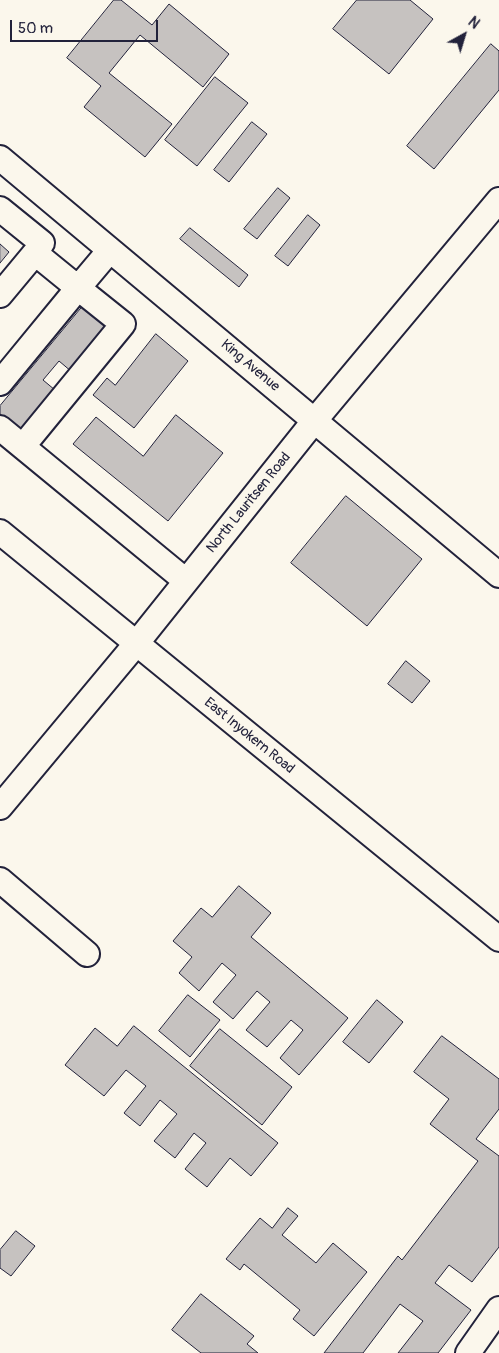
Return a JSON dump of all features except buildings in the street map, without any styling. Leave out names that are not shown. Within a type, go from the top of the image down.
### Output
[{"type":"street","name":"King Avenue","points":[[0,158],[499,575]]},
{"type":"street","name":"North Lauritsen Road","points":[[0,807],[136,644],[315,420],[499,200]]},
{"type":"street","points":[[0,208],[78,288],[123,324],[23,446]]},
{"type":"street","points":[[0,295],[67,214]]},
{"type":"street","points":[[0,383],[110,250]]},
{"type":"street","points":[[0,428],[186,581]]},
{"type":"street","name":"East Inyokern Road","points":[[0,532],[499,939]]},
{"type":"street","points":[[0,880],[87,954]]},
{"type":"street","points":[[468,1353],[499,1309]]}]
